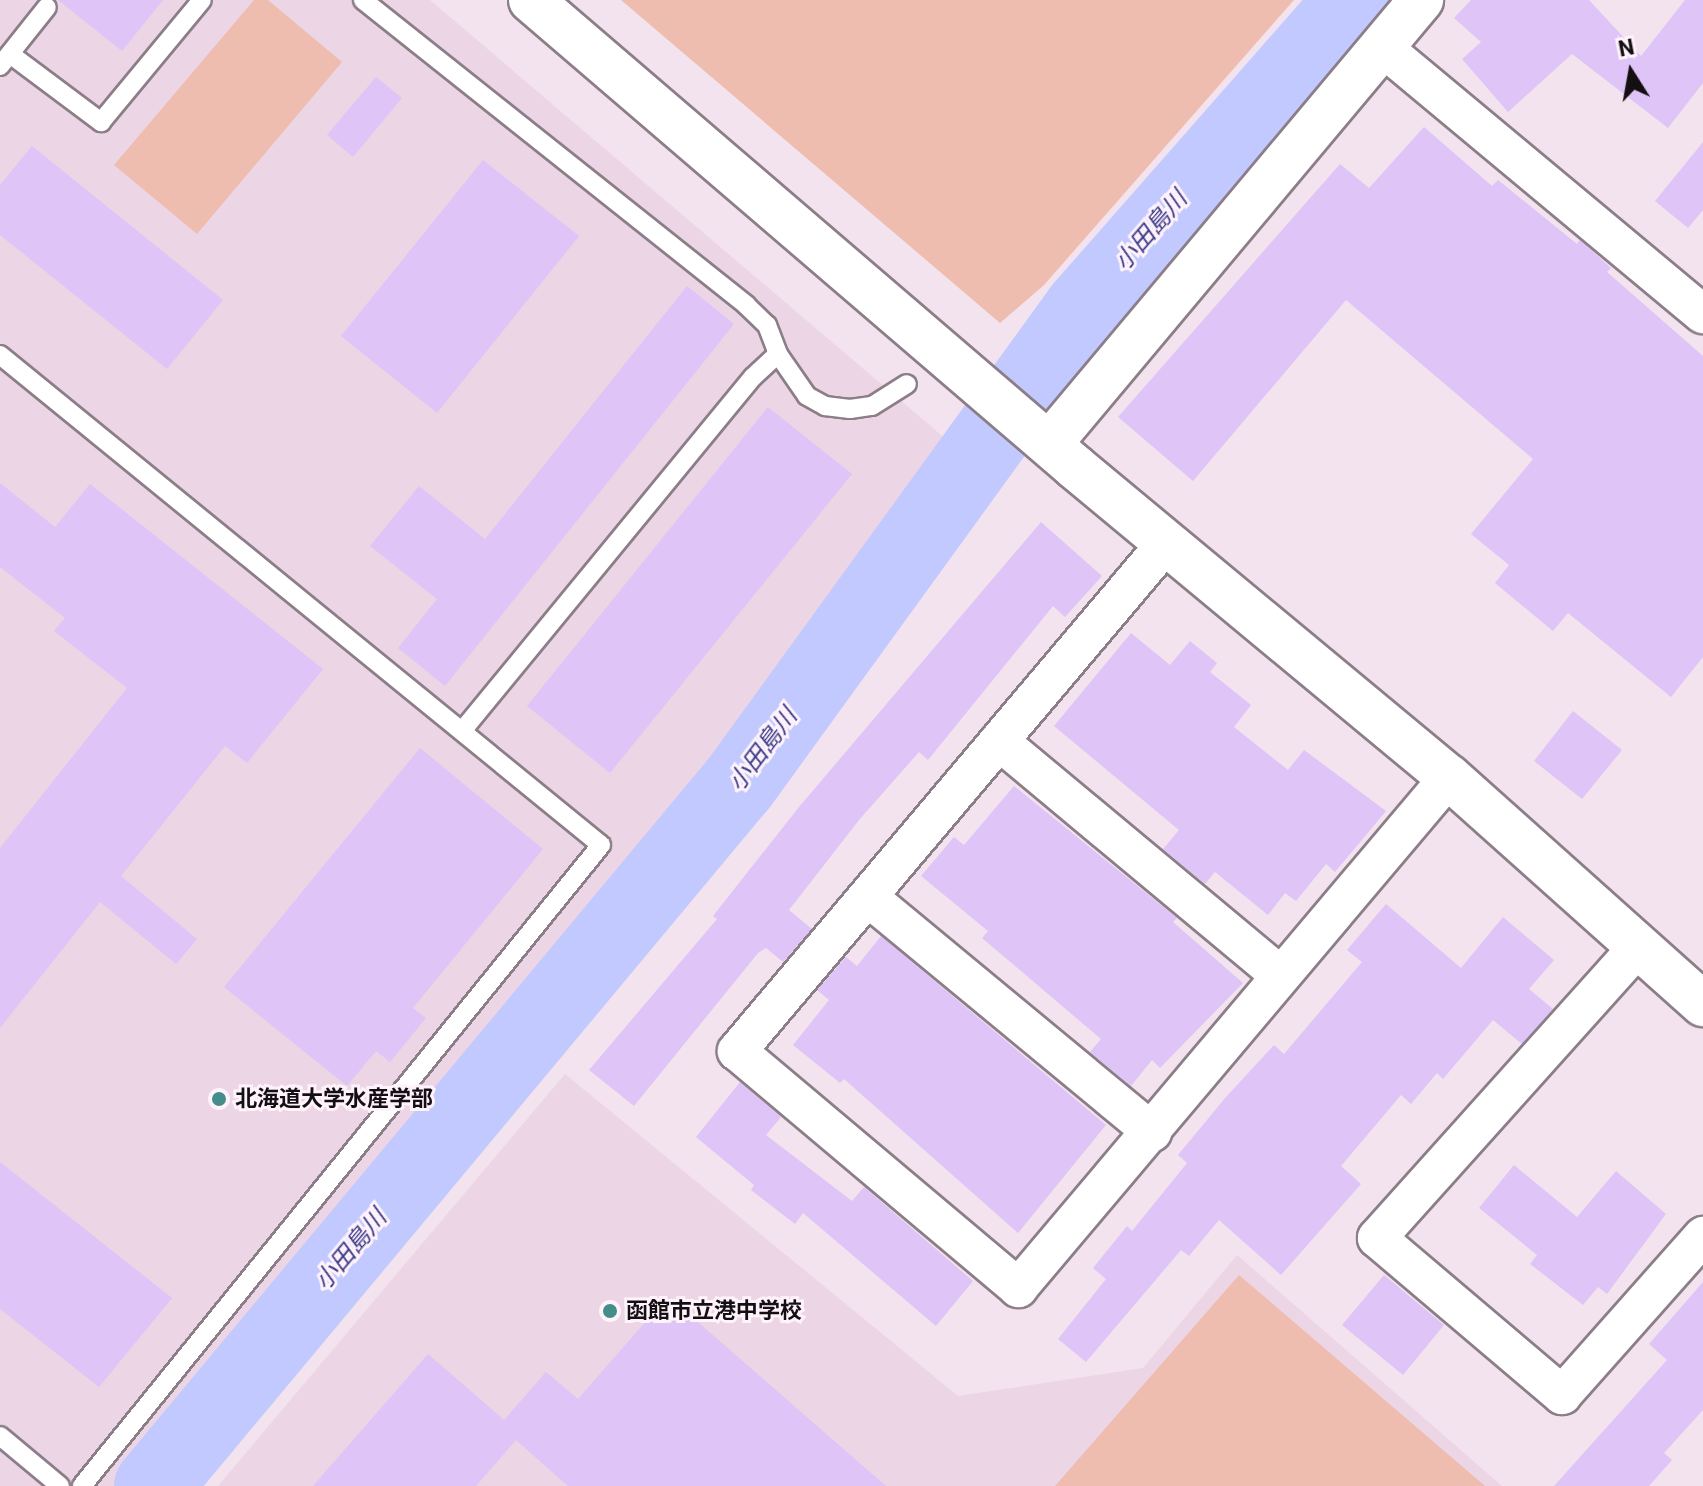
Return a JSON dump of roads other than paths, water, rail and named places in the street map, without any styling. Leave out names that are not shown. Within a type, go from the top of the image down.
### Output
[{"type":"street","points":[[531,0],[1050,443],[1449,777],[1703,1004]]},
{"type":"street","points":[[1050,443],[1421,0]]},
{"type":"street","points":[[1381,46],[1702,312]]},
{"type":"street","points":[[1168,541],[737,1051],[1018,1288],[1449,777]]},
{"type":"street","points":[[999,741],[1280,975]]},
{"type":"street","points":[[868,897],[1152,1132]]},
{"type":"street","points":[[1638,947],[1377,1238],[1562,1395],[1703,1236]]},
{"type":"lane","points":[[47,7],[5,60],[101,122],[202,0]]},
{"type":"lane","points":[[363,0],[746,305],[767,325],[778,354],[807,396],[825,406],[872,406],[907,384]]},
{"type":"lane","points":[[462,731],[753,377],[778,354]]},
{"type":"lane","points":[[0,355],[601,845],[82,1486]]},
{"type":"lane","points":[[0,1436],[60,1486]]},
{"type":"waterway","name":"小田島川","points":[[153,1486],[740,782],[1083,309],[1354,0]]},
{"type":"place","name":"北海道大学水産学部","points":[[219,1099]]},
{"type":"place","name":"函館市立港中学校","points":[[610,1311]]}]
